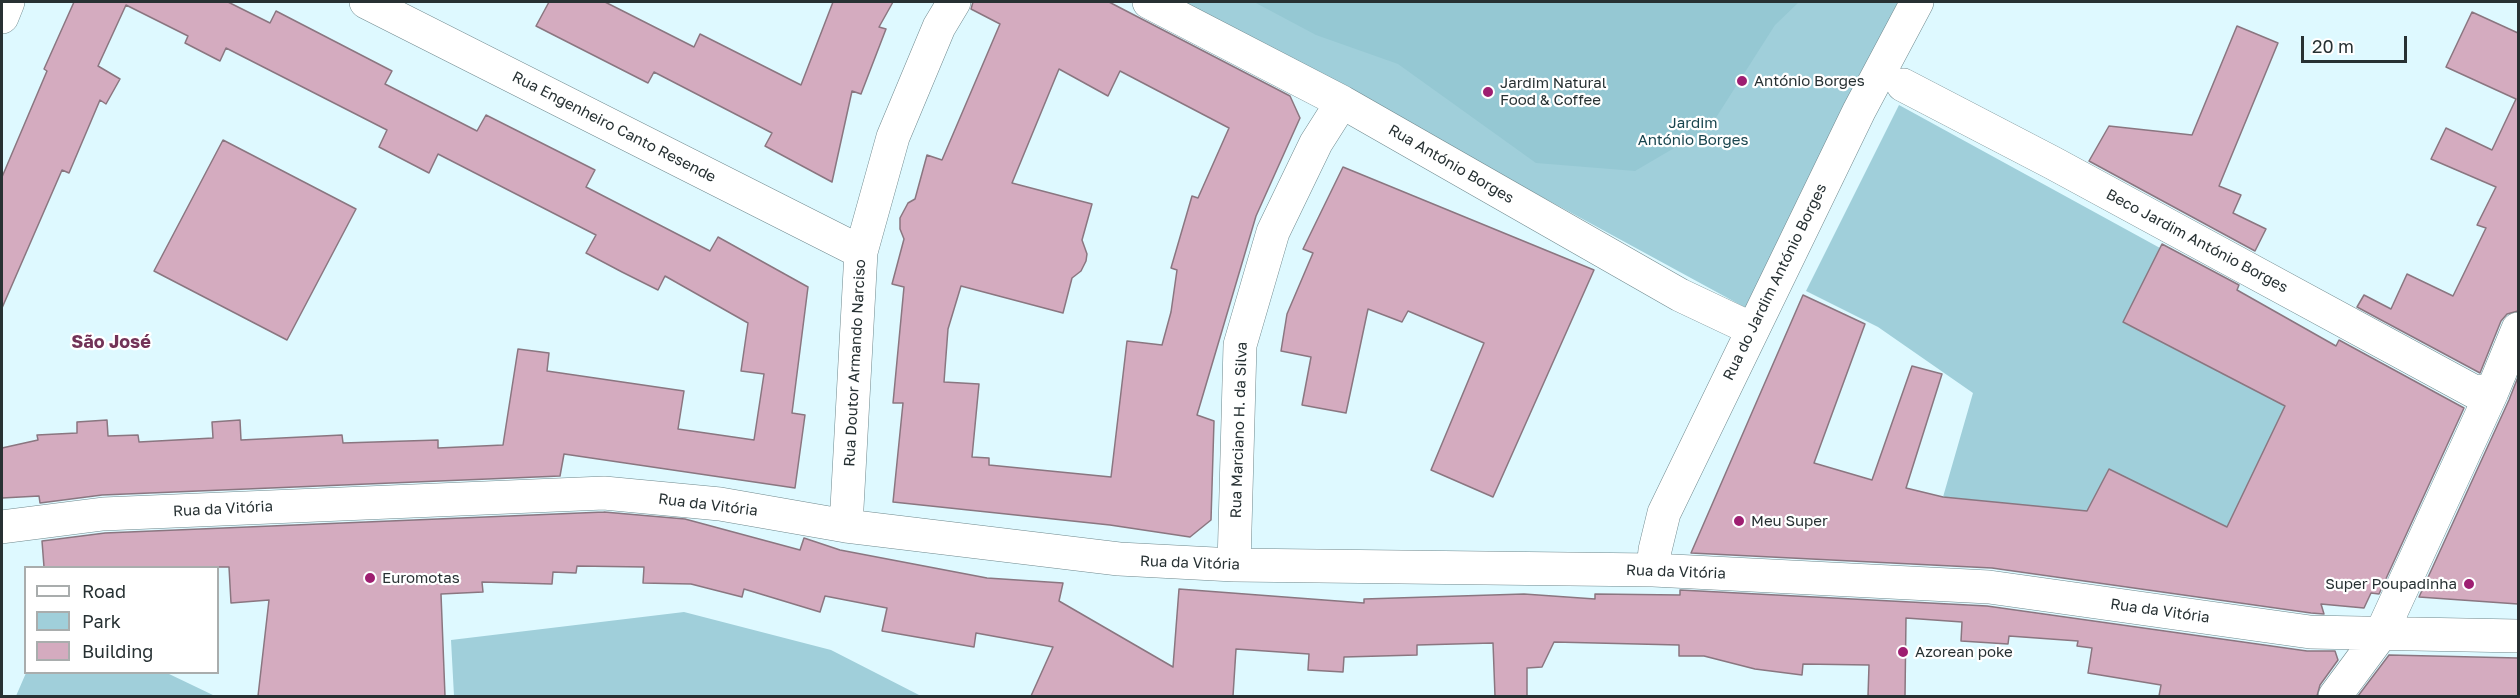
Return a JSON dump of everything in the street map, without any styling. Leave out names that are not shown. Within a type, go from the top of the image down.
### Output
[{"type":"street","points":[[2,18],[8,2]]},
{"type":"street","name":"Rua Engenheiro Canto Resende","points":[[366,2],[861,252]]},
{"type":"street","name":"Rua Doutor Armando Narciso","points":[[846,526],[861,252],[893,137],[939,27],[954,2]]},
{"type":"street","name":"Rua António Borges","points":[[1149,2],[1342,102],[1680,295],[1752,329]]},
{"type":"street","name":"Rua do Jardim António Borges","points":[[1653,570],[1655,550],[1664,513],[1859,111],[1917,2]]},
{"type":"street","name":"Beco Jardim António Borges","points":[[1903,85],[2053,163],[2473,391],[2492,392]]},
{"type":"street","name":"Rua Marciano H. da Silva","points":[[1234,565],[1240,345],[1273,232],[1316,143],[1342,102]]},
{"type":"street","points":[[2335,696],[2382,634],[2492,392],[2518,329]]},
{"type":"street","name":"Rua da Vitória","points":[[2,527],[103,514],[604,492],[720,504],[846,526],[1119,560],[1234,565],[1653,570],[1989,587],[2310,632],[2518,636]]},
{"type":"green space","name":"Jardim António Borges","points":[[1184,2],[1907,2],[1746,308]]},
{"type":"green space","points":[[1254,2],[1799,2],[1775,25],[1710,127],[1635,171],[1536,163],[1398,64],[1316,35]]},
{"type":"green space","points":[[1899,105],[2160,248],[2124,323],[2285,406],[2227,527],[2109,469],[2087,511],[1943,497],[1973,393],[1878,327],[1806,291]]},
{"type":"green space","points":[[684,612],[831,650],[921,696],[454,696],[451,640]]},
{"type":"green space","points":[[26,674],[169,674],[215,696],[16,696]]},
{"type":"building","points":[[74,2],[228,2],[270,23],[276,11],[392,71],[385,84],[477,131],[486,115],[595,170],[586,187],[710,251],[718,237],[808,287],[792,413],[805,415],[795,488],[564,454],[560,476],[102,495],[40,503],[39,496],[2,498],[2,448],[38,440],[37,435],[77,433],[77,422],[107,420],[108,436],[138,435],[139,442],[213,438],[212,422],[240,420],[241,440],[342,435],[343,443],[438,440],[438,448],[503,445],[518,349],[549,353],[547,371],[684,391],[678,429],[754,440],[764,374],[741,371],[748,323],[665,276],[658,290],[586,253],[596,235],[438,154],[429,173],[379,147],[387,130],[226,48],[220,61],[185,43],[188,36],[126,5],[98,66],[120,79],[106,104],[100,100],[69,173],[62,170],[2,308],[2,177],[47,71],[44,69]]},
{"type":"building","points":[[549,2],[605,2],[694,47],[700,34],[801,85],[833,2],[893,2],[879,27],[886,29],[861,94],[852,91],[832,182],[765,146],[772,133],[654,72],[648,83],[536,26]]},
{"type":"building","points":[[973,2],[1109,2],[1290,96],[1300,118],[1256,216],[1197,415],[1214,421],[1211,520],[1190,537],[1110,525],[893,502],[903,403],[893,403],[904,287],[892,284],[904,239],[900,229],[900,218],[908,203],[915,199],[927,155],[942,160],[1000,24],[971,9]],"holes":[[[1059,69],[1108,96],[1120,71],[1229,128],[1198,198],[1192,196],[1171,268],[1177,270],[1171,312],[1162,345],[1127,341],[1111,477],[989,465],[989,458],[972,457],[979,384],[944,382],[948,329],[961,286],[1063,313],[1072,278],[1081,271],[1086,261],[1087,254],[1082,240],[1092,204],[1012,183]]]},
{"type":"building","points":[[2472,12],[2518,33],[2518,311],[2507,314],[2501,321],[2480,373],[2357,307],[2364,295],[2391,309],[2407,274],[2453,296],[2486,228],[2477,225],[2496,187],[2431,159],[2446,128],[2492,150],[2516,99],[2446,67]]},
{"type":"building","points":[[2237,26],[2278,43],[2219,186],[2241,195],[2233,213],[2266,229],[2255,251],[2089,161],[2109,126],[2192,135]]},
{"type":"building","points":[[223,140],[356,209],[287,340],[154,271]]},
{"type":"building","points":[[1343,167],[1594,270],[1493,497],[1431,470],[1484,343],[1408,311],[1402,322],[1368,309],[1346,413],[1302,405],[1311,357],[1281,351],[1287,314],[1313,253],[1303,249]]},
{"type":"building","points":[[2162,244],[2239,285],[2237,290],[2336,346],[2339,340],[2464,408],[2379,594],[2371,593],[2364,608],[2321,604],[2324,614],[2311,613],[1992,568],[1691,553],[1803,295],[1865,324],[1814,463],[1872,480],[1912,366],[1942,374],[1906,488],[1943,497],[2087,511],[2109,469],[2227,527],[2285,406],[2123,322]]},
{"type":"building","points":[[2518,377],[2518,604],[2419,597],[2509,400]]},
{"type":"building","points":[[604,512],[685,519],[800,550],[804,538],[840,550],[987,578],[1063,583],[1059,601],[1173,667],[1179,589],[1364,603],[1364,599],[1524,594],[1595,599],[1595,594],[1680,595],[1680,590],[1987,606],[2307,651],[2335,651],[2338,660],[2320,685],[2317,696],[2159,696],[2161,685],[2088,673],[2092,648],[2077,646],[2078,641],[2009,636],[2008,644],[1961,641],[1962,622],[1906,618],[1905,696],[1868,696],[1869,665],[1803,664],[1802,675],[1755,669],[1704,656],[1679,656],[1679,645],[1554,642],[1542,667],[1527,668],[1527,696],[1495,696],[1493,643],[1417,645],[1417,655],[1344,657],[1343,672],[1308,670],[1309,654],[1236,649],[1233,696],[1031,696],[1053,647],[976,633],[974,647],[882,631],[887,608],[825,596],[820,612],[744,589],[742,597],[691,584],[643,583],[644,567],[577,566],[576,573],[553,572],[552,584],[482,582],[483,592],[441,594],[445,696],[258,696],[269,600],[231,603],[229,567],[44,566],[42,541],[105,533]]},
{"type":"building","points":[[2389,655],[2518,658],[2518,696],[2358,696]]},
{"type":"place","name":"António Borges","points":[[1742,81]]},
{"type":"place","name":"Jardim Natural Food & Coffee","points":[[1488,92]]},
{"type":"place","name":"Meu Super","points":[[1739,521]]},
{"type":"place","name":"Euromotas","points":[[370,578]]},
{"type":"place","name":"Super Poupadinha","points":[[2469,584]]},
{"type":"place","name":"Azorean poke","points":[[1903,652]]},
{"type":"district","name":"São José","points":[[111,342]]}]
